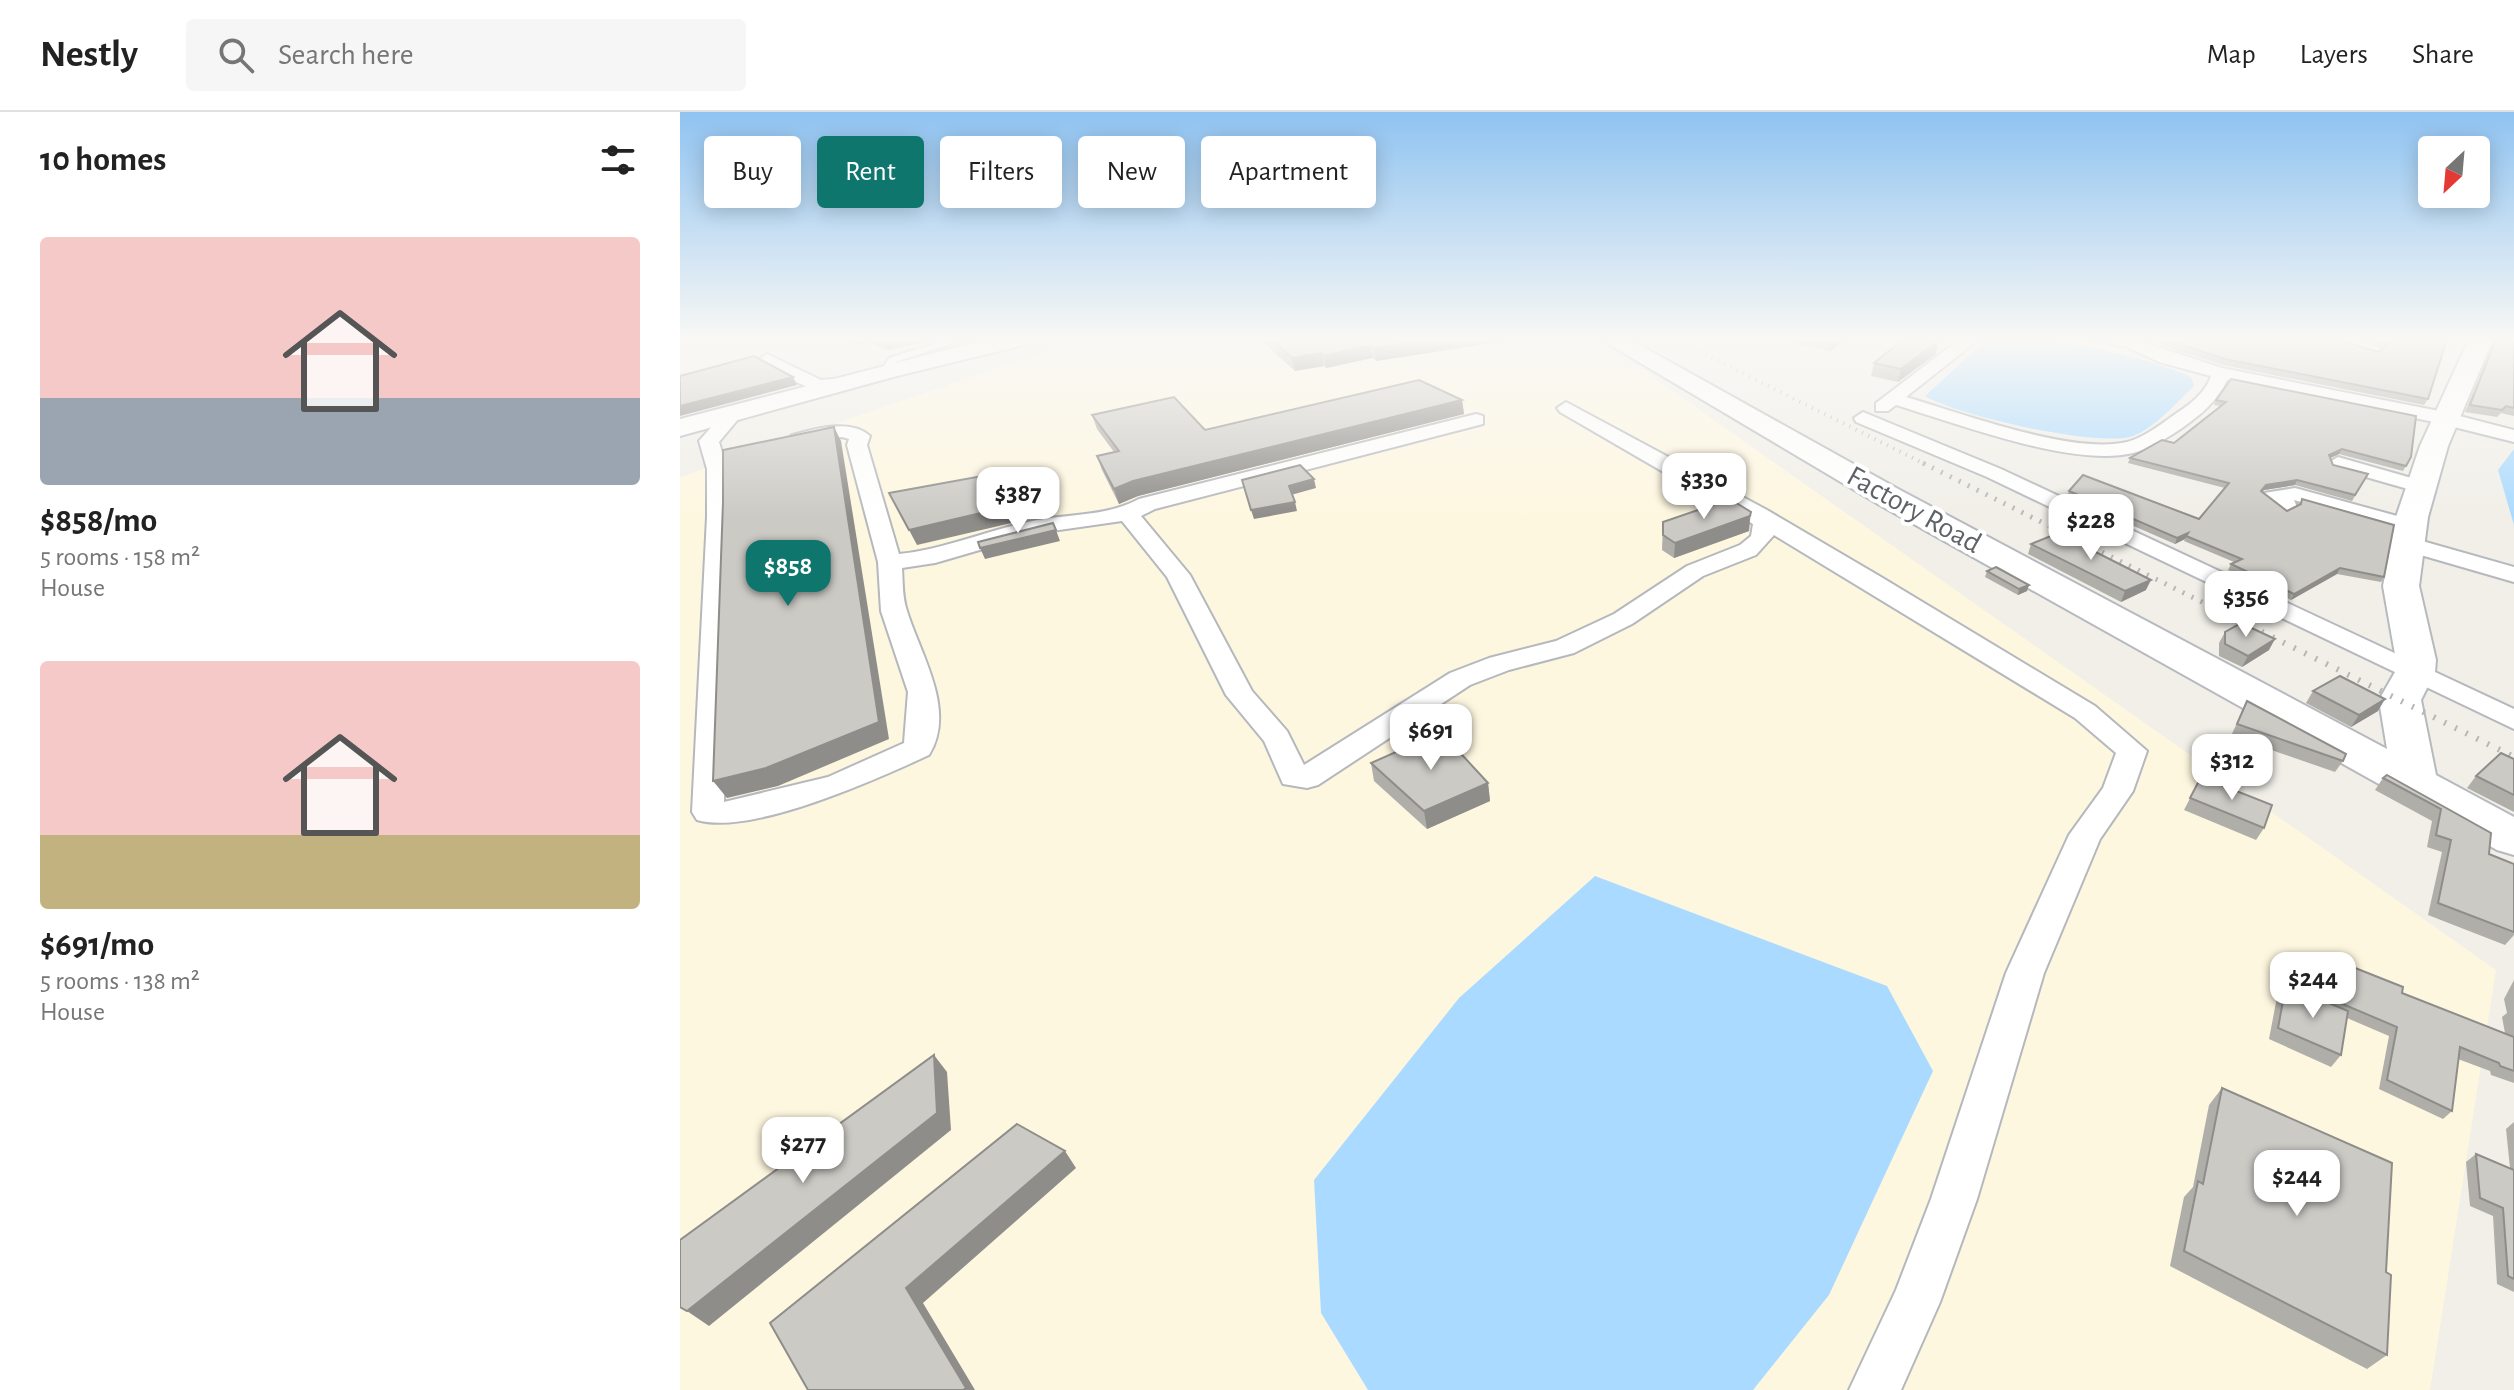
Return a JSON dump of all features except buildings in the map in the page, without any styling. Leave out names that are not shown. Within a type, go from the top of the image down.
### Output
[{"type":"main road","points":[[680,428],[785,399]]},
{"type":"main road","name":"Factory Road","points":[[1716,399],[1889,497],[2514,838]]},
{"type":"main road","points":[[2415,782],[2400,700],[2415,672],[2416,660],[2401,586],[2409,536],[2422,487],[2454,399]]},
{"type":"street","points":[[2204,399],[2172,426],[2128,448],[2089,447],[2033,437],[1897,400],[1863,418],[1994,473],[2514,720]]},
{"type":"street","points":[[2342,399],[2514,436]]},
{"type":"street","points":[[1566,408],[1872,582],[2085,712],[2132,751],[2117,791],[2085,835],[2025,973],[1954,1199],[1916,1302],[1875,1390]]},
{"type":"street","points":[[735,412],[709,441],[717,469],[718,517],[708,812],[721,814],[837,785],[918,748],[925,717],[919,670],[893,609],[890,562],[857,445],[860,436],[843,431],[772,446]]},
{"type":"street","points":[[890,562],[927,558],[1036,527],[1128,514],[1147,504],[1476,420]]},
{"type":"street","points":[[1994,473],[2033,437]]},
{"type":"street","points":[[2338,463],[2422,487]]},
{"type":"street","points":[[2286,507],[2284,502],[2272,498],[2295,494],[2514,575]]},
{"type":"street","points":[[1128,514],[1178,575],[1240,695],[1277,738],[1294,777],[1307,778],[1460,679],[1499,664],[1565,647],[1641,609],[1695,571],[1748,550],[1761,539],[1766,526],[1759,515]]},
{"type":"shaded area","points":[[909,399],[1683,399],[2496,970],[2430,1390],[680,1390],[680,477]]},
{"type":"water","points":[[1930,399],[2181,399],[2141,432],[2115,439],[2028,428]]},
{"type":"water","points":[[2514,449],[2514,525],[2498,470]]},
{"type":"water","points":[[1595,876],[1887,986],[1933,1071],[1829,1295],[1753,1390],[1368,1390],[1321,1313],[1314,1180],[1459,998]]},
{"type":"railway","points":[[1794,399],[1927,465]]},
{"type":"railway","points":[[1923,463],[2244,623]]},
{"type":"railway","points":[[2240,621],[2514,757]]}]
